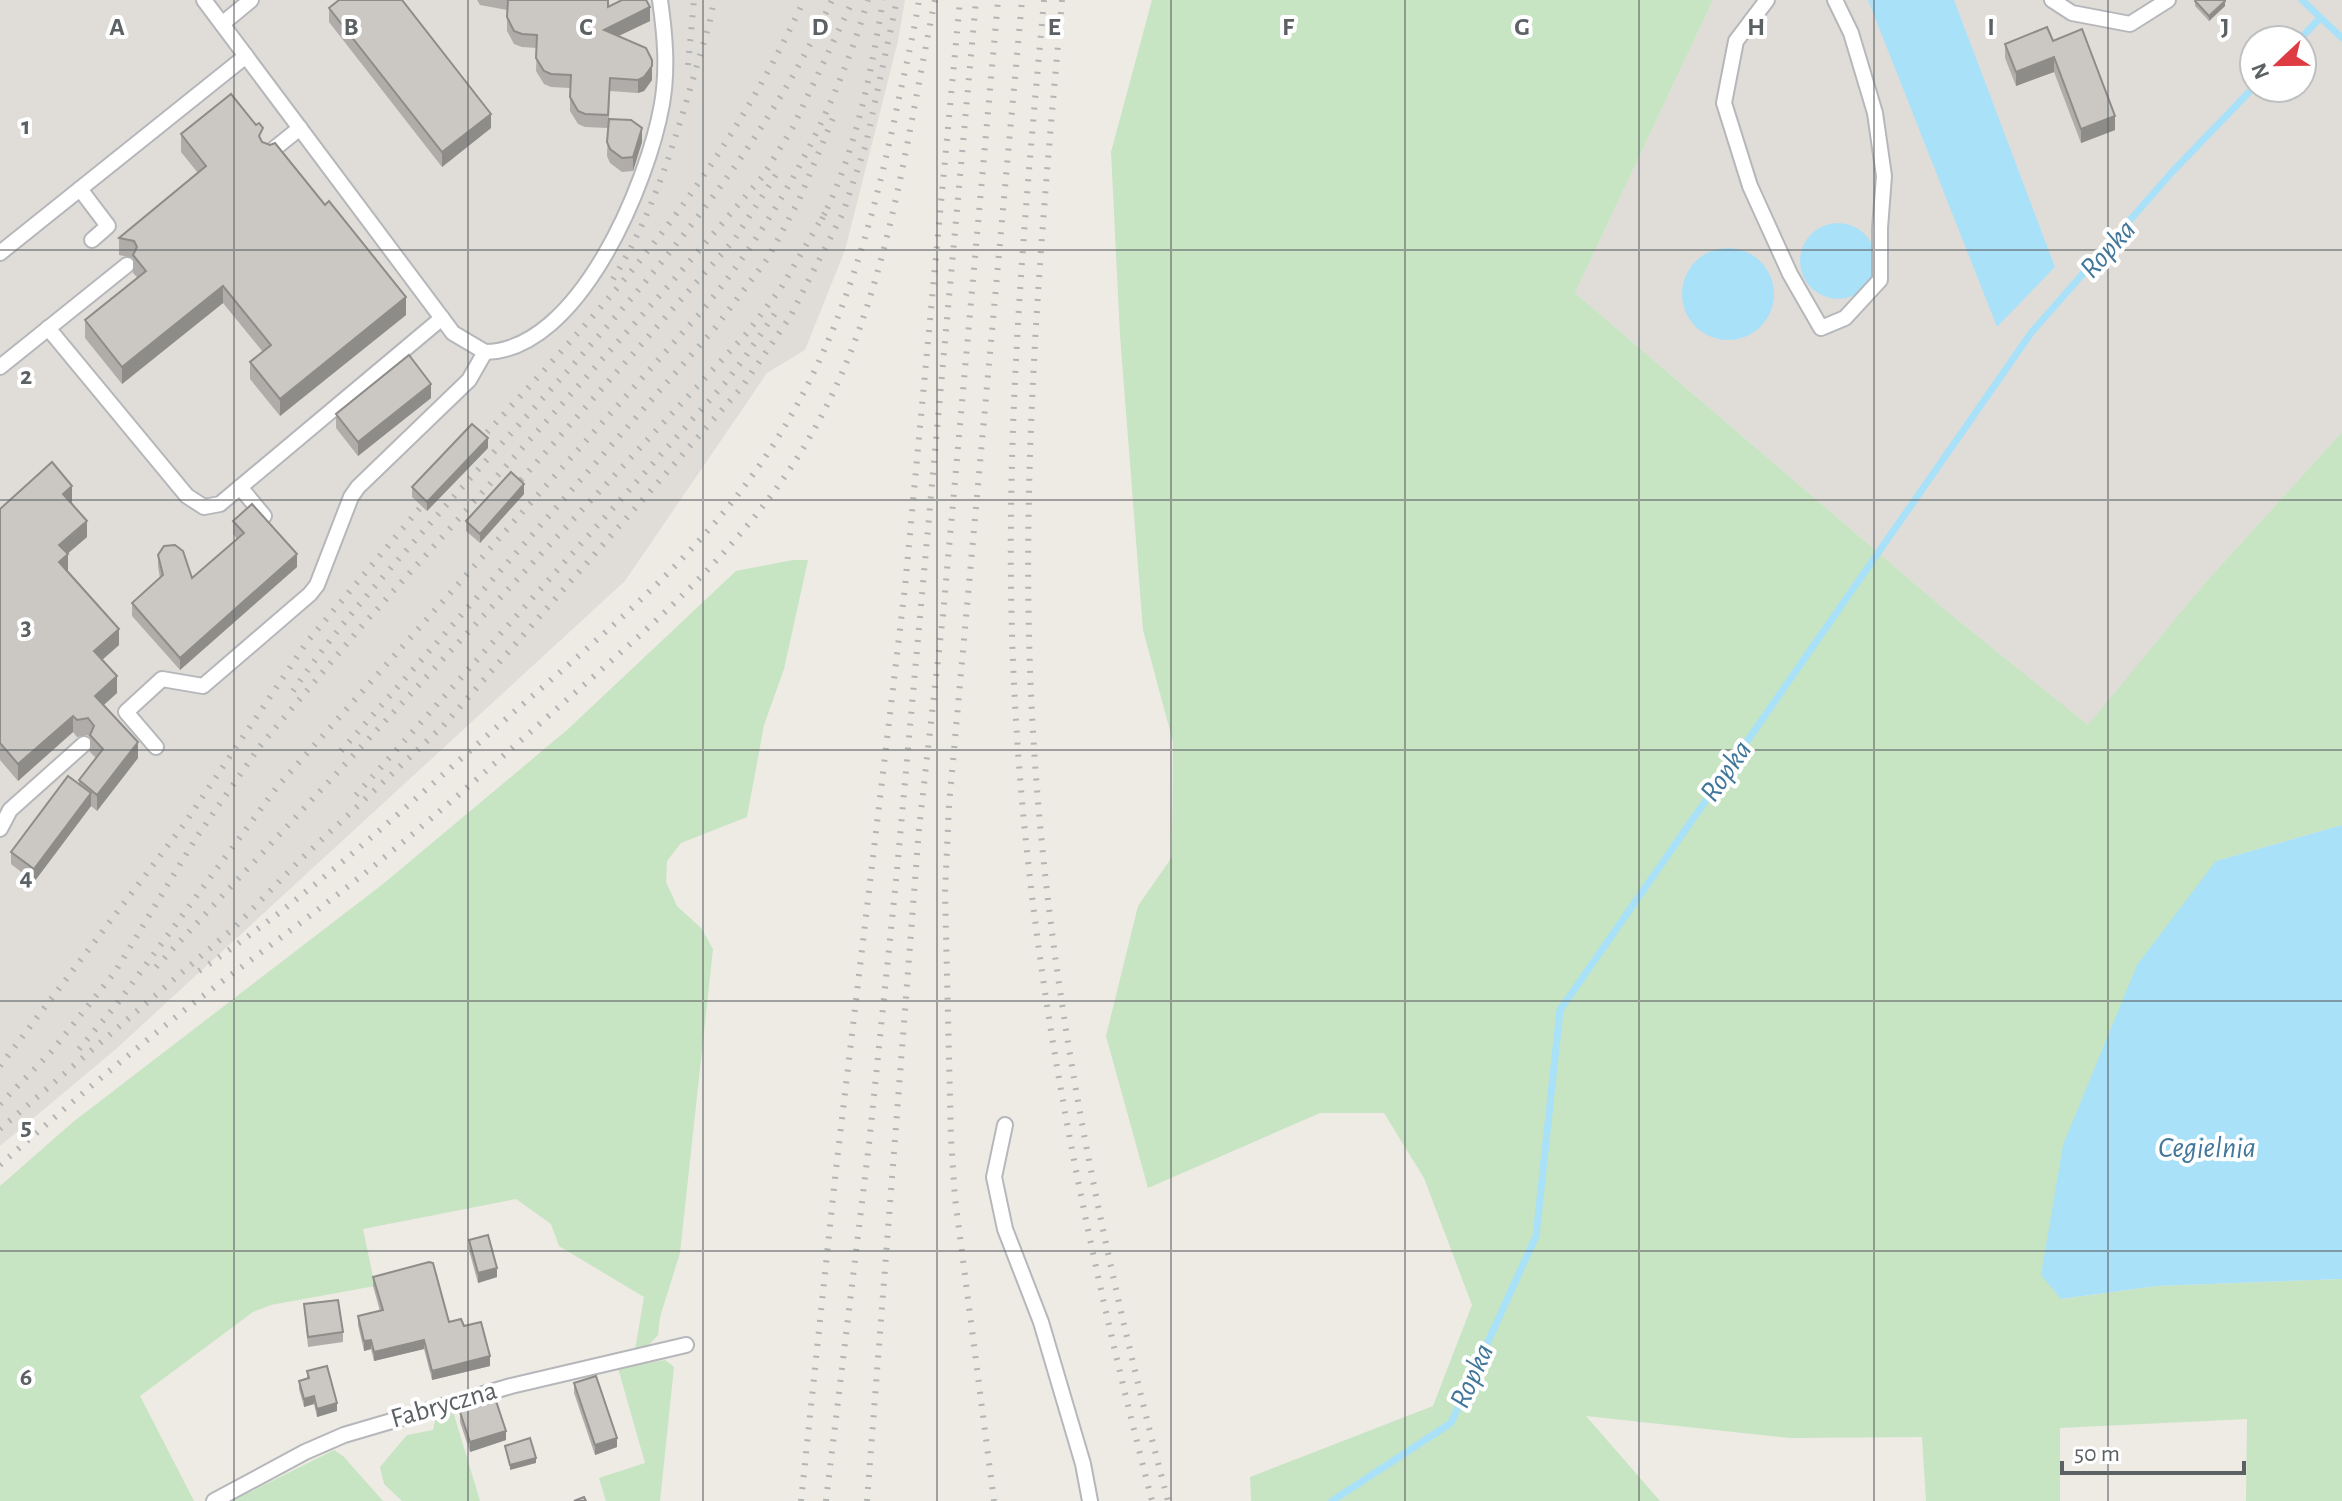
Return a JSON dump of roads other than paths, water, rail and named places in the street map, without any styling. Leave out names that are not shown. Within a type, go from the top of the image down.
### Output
[{"type":"lane","points":[[204,0],[453,333],[485,352],[514,348],[536,337],[577,297],[623,223],[650,160],[662,102],[665,40],[660,0]]},
{"type":"lane","points":[[222,24],[251,0]]},
{"type":"lane","points":[[1767,0],[1736,41],[1724,103],[1750,186],[1790,274],[1821,328],[1845,318],[1880,280],[1884,176],[1875,113],[1851,33],[1835,0]]},
{"type":"lane","points":[[2052,0],[2072,13],[2130,24],[2168,0]]},
{"type":"lane","points":[[0,253],[246,56]]},
{"type":"lane","points":[[269,153],[300,128]]},
{"type":"lane","points":[[80,189],[108,226],[92,240]]},
{"type":"lane","points":[[0,367],[127,265]]},
{"type":"lane","points":[[48,328],[196,503],[213,507],[442,318]]},
{"type":"lane","points":[[156,747],[126,712],[162,679],[203,686],[310,594],[317,585],[351,497],[358,487],[469,380],[485,352]]},
{"type":"lane","points":[[240,487],[264,516]]},
{"type":"lane","points":[[0,829],[10,810],[84,744]]},
{"type":"lane","points":[[1005,1125],[994,1177],[1005,1229],[1041,1322],[1083,1464],[1090,1501]]},
{"type":"lane","name":"Fabryczna","points":[[214,1501],[305,1452],[344,1435],[511,1386],[686,1345]]},
{"type":"water","points":[[1868,0],[1954,0],[2055,267],[1997,327]]},
{"type":"water","points":[[1838,223],[1853,226],[1865,234],[1873,246],[1876,261],[1873,276],[1865,288],[1853,296],[1838,299],[1823,296],[1811,288],[1803,276],[1800,261],[1803,246],[1811,234],[1823,226]]},
{"type":"water","points":[[1728,248],[1745,252],[1760,262],[1770,277],[1774,294],[1770,311],[1760,326],[1745,336],[1728,340],[1711,336],[1696,326],[1686,311],[1682,294],[1686,277],[1696,262],[1711,252]]},
{"type":"water","name":"Cegielnia","points":[[2342,825],[2342,1279],[2157,1286],[2061,1299],[2041,1275],[2063,1145],[2137,965],[2216,861]]},
{"type":"waterway","name":"Ropka","points":[[2302,0],[2342,38]]},
{"type":"waterway","name":"Ropka","points":[[2314,24],[2320,18]]},
{"type":"waterway","name":"Ropka","points":[[1332,1501],[1451,1423],[1536,1236],[1560,1010],[2031,333],[2173,171],[2238,104]]},
{"type":"railway","points":[[688,65],[694,0]]},
{"type":"railway","points":[[613,279],[630,250],[658,187],[680,123],[714,0]]},
{"type":"railway","points":[[471,450],[601,307],[688,197],[751,102],[804,0]]},
{"type":"railway","points":[[293,691],[374,587],[595,341],[701,212],[750,145],[794,74],[832,0]]},
{"type":"railway","points":[[0,1104],[51,1052],[115,972],[196,838],[260,746],[361,627],[671,283],[763,176],[793,127],[853,0]]},
{"type":"railway","points":[[79,1049],[117,1004],[277,787],[702,311],[729,276],[779,203],[820,125],[868,0]]},
{"type":"railway","points":[[822,219],[853,139],[883,0]]},
{"type":"railway","points":[[0,1129],[236,926],[298,862],[443,726],[742,387],[790,317],[843,213],[866,144],[897,0]]},
{"type":"railway","points":[[199,971],[276,916],[349,856],[587,648],[680,561],[736,497],[795,409],[838,317],[883,169],[919,0]]},
{"type":"railway","points":[[0,1165],[167,1024],[344,890],[437,813],[632,643],[741,533],[802,451],[849,357],[867,308],[894,207],[935,0]]},
{"type":"railway","points":[[801,1501],[836,1169],[905,587],[960,0]]},
{"type":"railway","points":[[826,1501],[869,1144],[896,881],[976,0]]},
{"type":"railway","points":[[867,1501],[919,829],[943,615],[998,0]]},
{"type":"railway","points":[[994,1501],[955,1198],[945,892],[949,805],[1022,0]]},
{"type":"railway","points":[[1044,0],[1023,248],[1011,495],[1013,661],[1019,767],[1029,873],[1060,1084],[1102,1294],[1152,1501]]},
{"type":"railway","points":[[1062,0],[1031,418],[1028,585],[1036,774],[1059,984],[1076,1088],[1117,1296],[1168,1501]]},
{"type":"railway","points":[[341,751],[715,328],[768,258],[799,200],[833,118]]},
{"type":"railway","points":[[505,498],[734,240],[781,167]]},
{"type":"railway","points":[[156,967],[747,333],[781,288],[826,211]]},
{"type":"railway","points":[[356,795],[725,383],[776,312]]},
{"type":"railway","points":[[0,1066],[185,823],[307,642],[436,489]]}]
